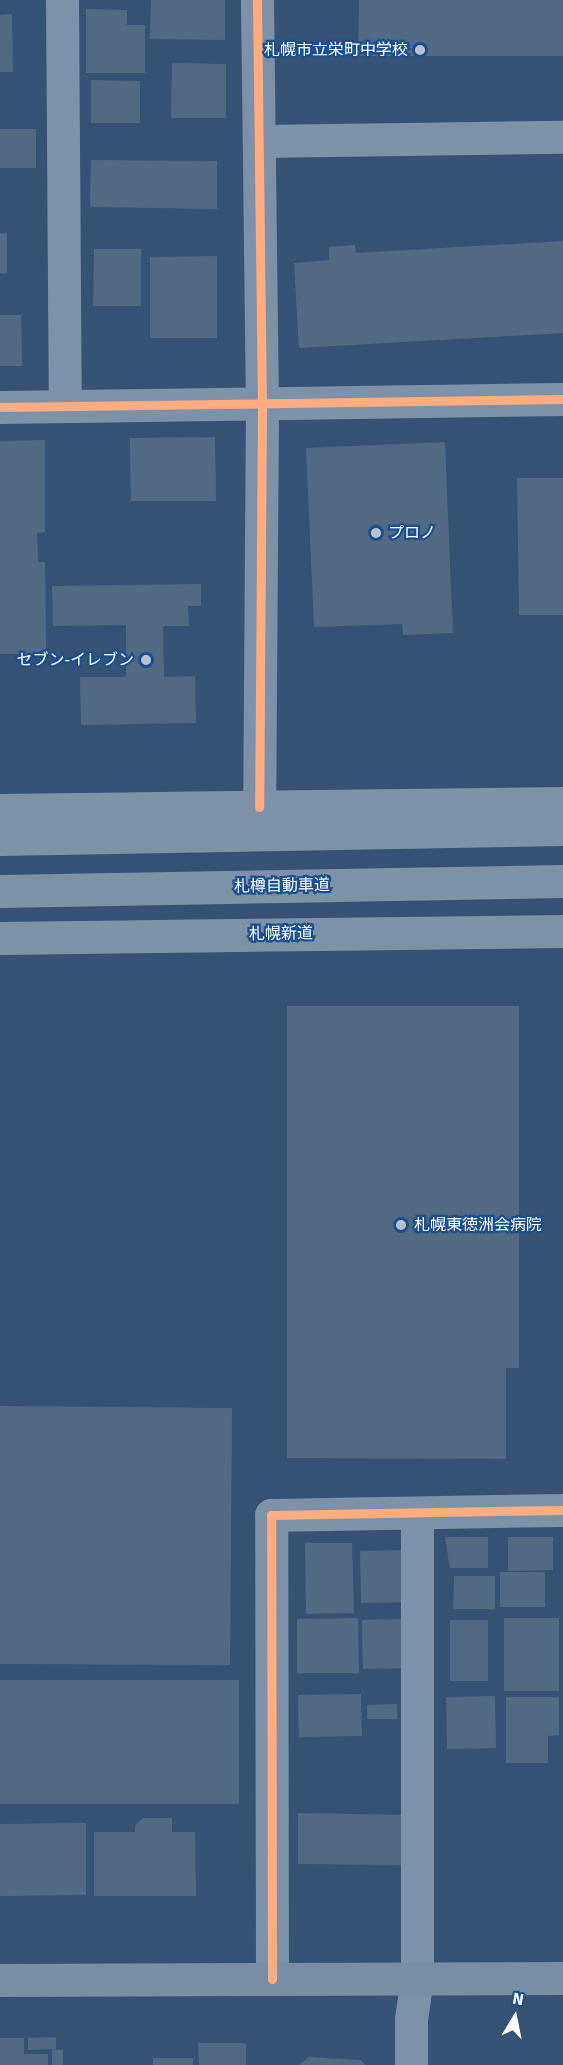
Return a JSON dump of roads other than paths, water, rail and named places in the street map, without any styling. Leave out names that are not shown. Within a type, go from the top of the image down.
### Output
[{"type":"highway","points":[[0,810],[563,803]]},
{"type":"highway","points":[[0,839],[563,829]]},
{"type":"highway","name":"札樽自動車道","points":[[0,891],[563,880]]},
{"type":"highway","name":"札幌新道","points":[[0,938],[563,931]]},
{"type":"street","points":[[62,0],[65,406]]},
{"type":"street","points":[[257,0],[262,404],[259,807]]},
{"type":"street","points":[[260,141],[563,137]]},
{"type":"street","points":[[0,407],[563,399]]},
{"type":"street","points":[[272,1979],[271,1515],[563,1510]]},
{"type":"street","points":[[411,2065],[411,2019],[417,1978],[417,1513]]},
{"type":"street","points":[[0,1980],[563,1978]]},
{"type":"place","name":"札幌市立栄町中学校","points":[[420,50]]},
{"type":"place","name":"プロノ","points":[[376,533]]},
{"type":"place","name":"セブン-イレブン","points":[[146,660]]},
{"type":"place","name":"札幌東徳洲会病院","points":[[401,1225]]}]
